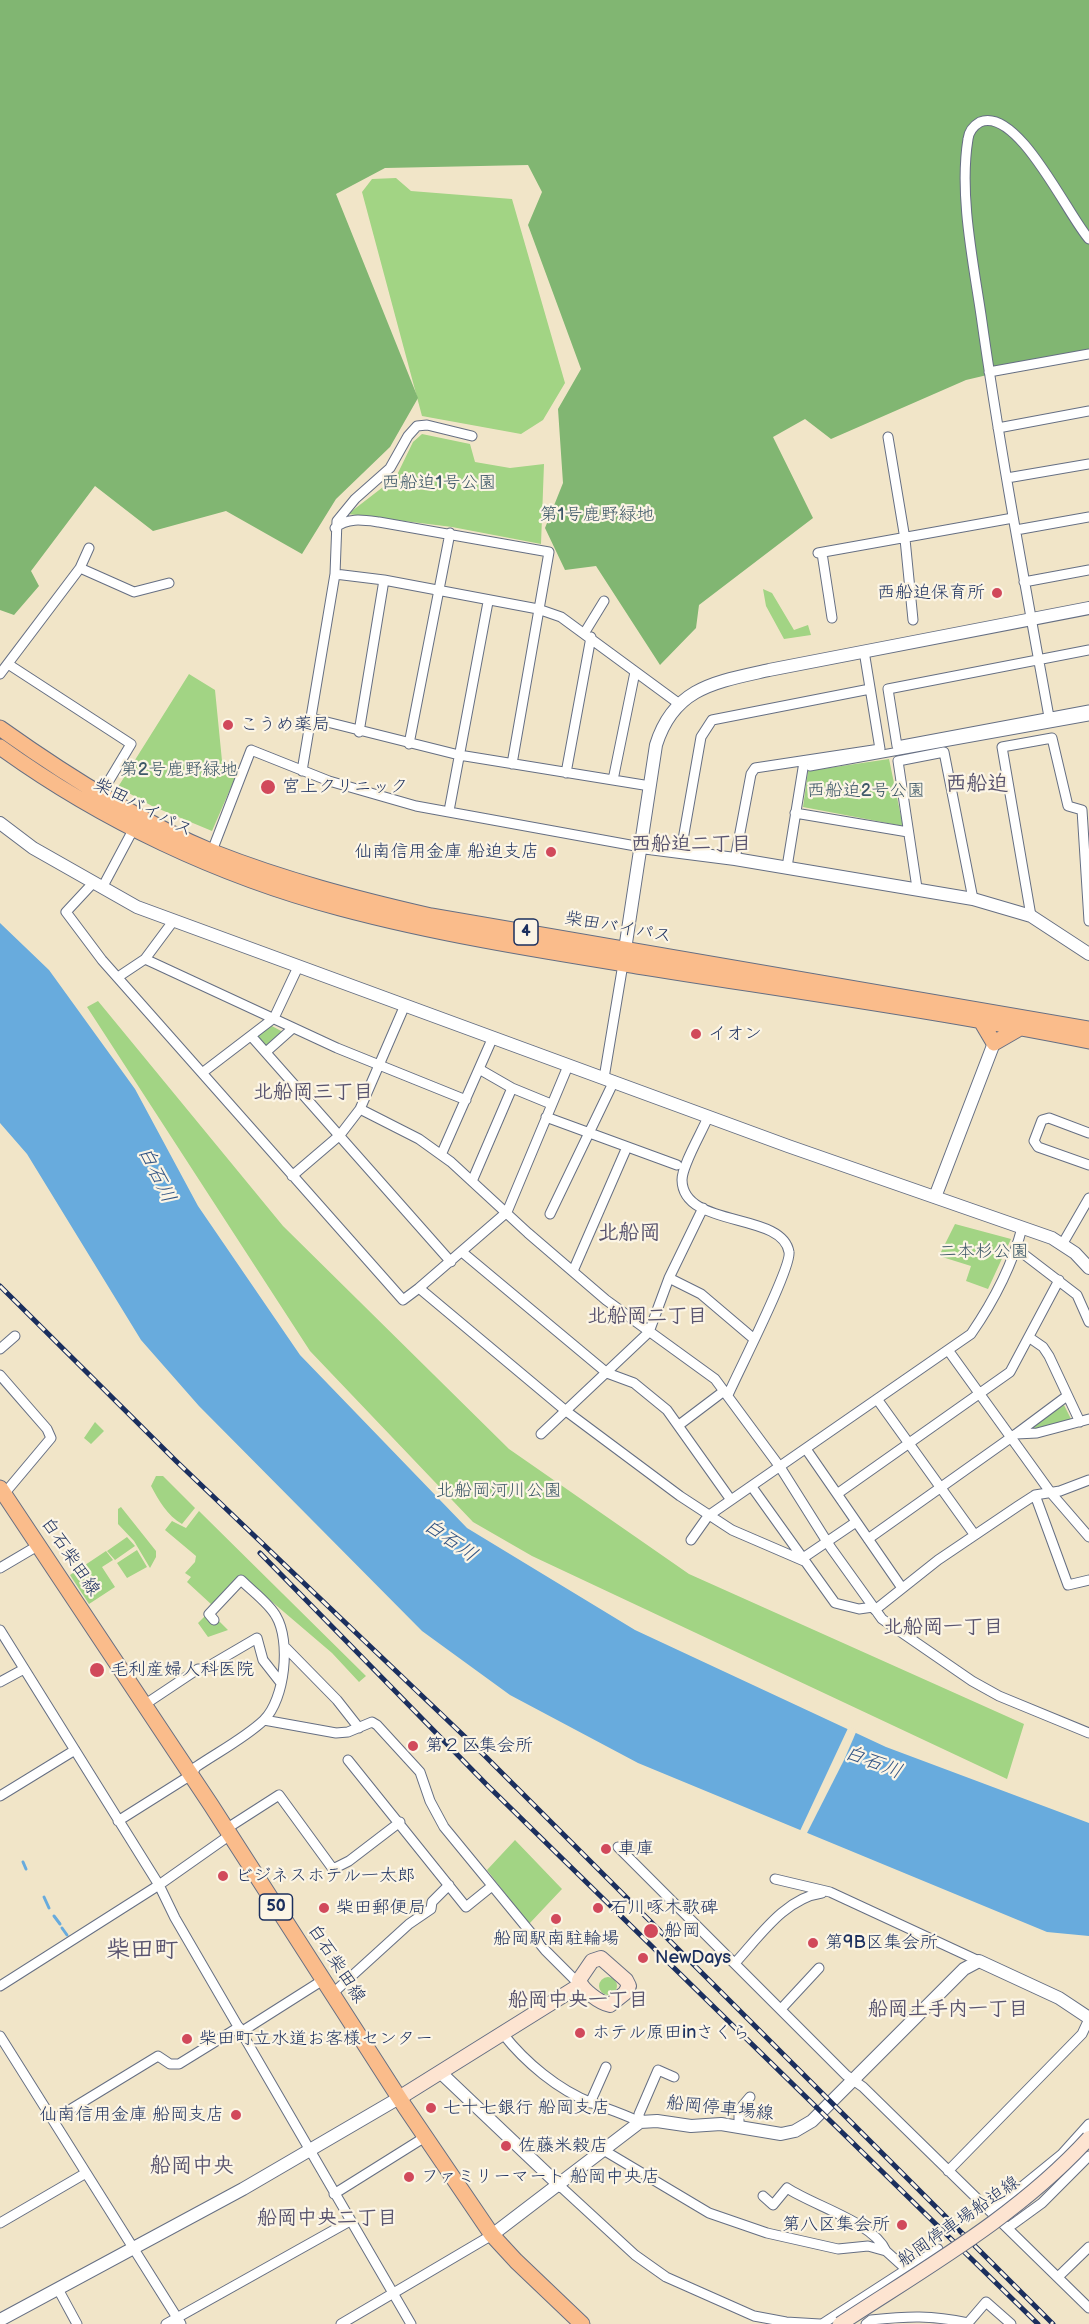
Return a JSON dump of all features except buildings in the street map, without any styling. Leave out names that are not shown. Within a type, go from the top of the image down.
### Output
[{"type":"main road","name":"柴田バイパス","points":[[0,728],[101,794],[212,851],[346,897],[624,956],[1089,1041]]},
{"type":"main road","name":"柴田バイパス","points":[[0,747],[61,788],[134,828],[253,880],[339,908],[447,933],[624,956],[1089,1029]]},
{"type":"main road","points":[[981,1022],[994,1043],[1020,1028]]},
{"type":"main road","name":"白石柴田線","points":[[2,1491],[191,1775],[425,2138],[492,2235],[582,2324]]},
{"type":"main road","points":[[399,2098],[580,1985]]},
{"type":"main road","name":"船岡停車場船迫線","points":[[840,2324],[1014,2208],[1089,2138]]},
{"type":"street","points":[[1048,717],[998,428],[971,244],[967,190],[968,138],[973,126],[984,121],[994,121],[1021,139],[1089,239]]},
{"type":"street","points":[[989,372],[1089,354]]},
{"type":"street","points":[[998,428],[1089,411]]},
{"type":"street","points":[[302,771],[334,574],[337,521],[355,499],[390,468],[408,436],[417,426],[427,425],[472,436]]},
{"type":"street","points":[[888,437],[905,539],[914,620]]},
{"type":"street","points":[[1007,478],[1089,464]]},
{"type":"street","points":[[1016,530],[1089,517]]},
{"type":"street","points":[[832,618],[820,553],[1013,518]]},
{"type":"street","points":[[335,528],[340,523],[363,520],[450,533],[549,552],[512,764]]},
{"type":"street","points":[[409,744],[450,533]]},
{"type":"street","points":[[0,674],[80,568],[89,548]]},
{"type":"street","points":[[80,568],[134,592],[169,584]]},
{"type":"street","points":[[1024,582],[1089,570]]},
{"type":"street","points":[[334,574],[384,580],[488,602],[538,609],[561,617],[678,703]]},
{"type":"street","points":[[359,732],[384,580]]},
{"type":"street","points":[[566,773],[588,635],[604,601]]},
{"type":"street","points":[[449,811],[488,602]]},
{"type":"street","points":[[550,1214],[590,1133],[609,1079],[624,956],[659,735],[678,703],[695,691],[722,680],[1089,608]]},
{"type":"street","points":[[1089,650],[888,689],[897,746],[1089,710]]},
{"type":"street","points":[[807,764],[880,749],[864,651]]},
{"type":"street","points":[[8,664],[131,744],[101,794]]},
{"type":"street","points":[[613,780],[635,672]]},
{"type":"street","points":[[681,851],[701,737],[712,720],[870,689]]},
{"type":"street","points":[[735,859],[751,774],[755,768],[807,764],[1089,717]]},
{"type":"street","points":[[311,718],[359,732],[459,755],[650,786]]},
{"type":"street","points":[[1031,916],[1002,747],[1052,738],[1068,806],[1082,810],[1089,921]]},
{"type":"street","points":[[212,851],[251,750],[302,771],[416,806],[449,811],[473,818],[641,847],[787,867],[973,899],[1031,916],[1089,954]]},
{"type":"street","points":[[916,888],[898,761],[944,752],[973,899]]},
{"type":"street","points":[[787,867],[795,813],[807,764]]},
{"type":"street","points":[[795,813],[908,832]]},
{"type":"street","points":[[0,823],[23,842],[136,907],[708,1117],[1022,1228],[1063,1244],[1089,1268]]},
{"type":"street","points":[[134,828],[98,886],[66,912],[118,978],[403,1300],[451,1262],[507,1212],[568,1066]]},
{"type":"street","points":[[118,978],[145,959],[174,920]]},
{"type":"street","points":[[145,959],[293,1028],[466,1100]]},
{"type":"street","points":[[202,1073],[274,1018],[298,967]]},
{"type":"street","points":[[292,1176],[340,1134],[360,1109],[405,1005]]},
{"type":"street","points":[[266,1052],[293,1028]]},
{"type":"street","points":[[252,1037],[451,1262]]},
{"type":"street","points":[[441,1155],[493,1037]]},
{"type":"street","points":[[934,1197],[994,1043]]},
{"type":"street","points":[[479,1069],[512,1088],[551,1104]]},
{"type":"street","points":[[473,1179],[512,1088]]},
{"type":"street","points":[[360,1109],[419,1139],[473,1179],[573,1271],[650,1332],[698,1366],[726,1393],[780,1467],[828,1542],[882,1619],[972,1681],[999,1695],[1089,1733]]},
{"type":"street","points":[[546,1117],[677,1165]]},
{"type":"street","points":[[679,1425],[726,1393],[754,1339],[790,1259],[789,1250],[779,1234],[703,1208],[689,1198],[682,1182],[708,1117]]},
{"type":"street","points":[[1089,1133],[1049,1118],[1042,1120],[1034,1141],[1038,1147],[1089,1165]]},
{"type":"street","points":[[573,1271],[627,1147]]},
{"type":"street","points":[[1063,1244],[1089,1198]]},
{"type":"street","points":[[541,1434],[650,1332],[669,1278],[703,1208]]},
{"type":"street","points":[[691,1540],[708,1516],[971,1334],[988,1310],[1017,1248],[1022,1228]]},
{"type":"street","points":[[1017,1248],[1077,1295],[1089,1322]]},
{"type":"street","points":[[462,1252],[607,1372],[634,1383],[667,1410],[731,1500]]},
{"type":"street","points":[[669,1278],[701,1294],[754,1339]]},
{"type":"street","points":[[837,1494],[1010,1372],[1059,1280]]},
{"type":"street","points":[[419,1288],[566,1411],[708,1516],[757,1542],[804,1560]]},
{"type":"street","points":[[0,1349],[15,1336]]},
{"type":"street","points":[[1014,1435],[1037,1433],[1084,1421],[1067,1396],[1049,1356],[1043,1347],[1030,1338]]},
{"type":"street","points":[[948,1350],[1014,1435],[1051,1493],[1089,1537]]},
{"type":"street","points":[[0,1375],[47,1429],[51,1438],[2,1491]]},
{"type":"street","points":[[868,1539],[1067,1396]]},
{"type":"street","points":[[877,1399],[974,1534]]},
{"type":"street","points":[[806,1449],[902,1588]]},
{"type":"street","points":[[752,1487],[835,1603],[859,1609],[874,1609],[974,1534],[1035,1495],[1051,1493],[1089,1480]]},
{"type":"street","points":[[1035,1495],[1068,1585],[1089,1580]]},
{"type":"street","points":[[804,1560],[856,1522]]},
{"type":"street","points":[[0,1568],[39,1545]]},
{"type":"street","points":[[118,1821],[191,1775],[196,1767],[264,1720],[274,1706],[281,1683],[286,1648],[276,1614],[241,1580],[209,1614],[214,1620]]},
{"type":"street","points":[[0,1630],[159,1885],[334,2194],[411,2324]]},
{"type":"street","points":[[144,1705],[198,1669],[204,1669],[256,1638],[263,1660],[281,1683]]},
{"type":"street","points":[[286,1648],[337,1700],[359,1728]]},
{"type":"street","points":[[0,1682],[24,1669]]},
{"type":"street","points":[[264,1720],[330,1733],[348,1732],[372,1722],[409,1758],[424,1779],[438,1818],[558,1965],[580,1985]]},
{"type":"street","points":[[0,1796],[75,1750]]},
{"type":"street","points":[[348,1760],[466,1907],[492,1886]]},
{"type":"street","points":[[0,1986],[159,1885],[279,1795],[333,1869],[349,1861],[400,1822]]},
{"type":"street","points":[[618,1847],[853,2080],[1009,2227],[1089,2308]]},
{"type":"street","points":[[775,1879],[830,1892],[1059,1998],[1089,2019],[1082,2034],[948,2171]]},
{"type":"street","points":[[332,1994],[409,1924],[431,1909],[432,1902],[449,1886]]},
{"type":"street","points":[[735,1963],[792,1905],[806,1896],[830,1892]]},
{"type":"street","name":"船岡停車場線","points":[[492,2235],[560,2186],[640,2122],[657,2121],[691,2126],[739,2126],[781,2134],[795,2131],[812,2121],[964,1969],[979,1961]]},
{"type":"street","points":[[781,2009],[819,1968]]},
{"type":"street","points":[[53,2120],[158,2056],[170,2064],[179,2064],[323,1980]]},
{"type":"street","points":[[503,2034],[520,2056],[557,2083],[590,2103],[617,2111],[640,2122]]},
{"type":"street","points":[[0,2036],[179,2321]]},
{"type":"street","points":[[590,2103],[606,2067]]},
{"type":"street","points":[[640,2122],[639,2114],[658,2070],[674,2077]]},
{"type":"street","points":[[441,2073],[635,2255],[666,2277],[754,2316],[786,2322],[821,2324],[938,2248]]},
{"type":"street","points":[[739,2126],[740,2110],[750,2097]]},
{"type":"street","points":[[0,2320],[311,2151],[399,2098]]},
{"type":"street","points":[[992,2211],[1062,2154],[1089,2124]]},
{"type":"street","points":[[334,2194],[425,2138]]},
{"type":"street","points":[[605,2151],[710,2213],[766,2234],[838,2249],[868,2246],[886,2251]]},
{"type":"street","points":[[1009,2227],[1042,2203],[1089,2156]]},
{"type":"street","points":[[0,2223],[86,2173]]},
{"type":"street","points":[[763,2196],[773,2205],[787,2188],[859,2226],[882,2242],[886,2251],[907,2270]]},
{"type":"street","points":[[166,2324],[179,2321],[350,2221]]},
{"type":"street","points":[[342,2324],[492,2235]]},
{"type":"street","points":[[1058,2277],[1089,2247]]},
{"type":"street","points":[[58,2289],[77,2324]]},
{"type":"street","points":[[866,2324],[871,2320],[910,2315],[942,2317],[968,2323],[986,2302],[989,2302],[1011,2324]]},
{"type":"green space","name":"第1号鹿野緑地","points":[[0,0],[1089,0],[1089,351],[966,380],[831,439],[805,419],[773,437],[813,518],[699,605],[696,628],[660,665],[596,566],[565,570],[545,528],[563,483],[558,409],[581,369],[528,225],[542,192],[528,165],[385,168],[336,194],[418,398],[390,447],[336,499],[302,554],[226,511],[153,531],[95,486],[31,571],[39,586],[14,615],[0,610]]},
{"type":"green space","points":[[396,178],[411,191],[512,199],[565,383],[543,420],[521,434],[422,416],[362,192],[372,179]]},
{"type":"green space","name":"西船迫1号公園","points":[[422,434],[470,444],[475,462],[510,468],[544,464],[541,544],[452,527],[348,514],[396,477],[413,442]]},
{"type":"green space","points":[[763,589],[772,593],[794,630],[808,625],[811,635],[784,639],[766,606]]},
{"type":"green space","name":"第2号鹿野緑地","points":[[189,674],[215,690],[223,771],[235,778],[212,831],[152,806],[118,787]]},
{"type":"green space","name":"西船迫2号公園","points":[[889,759],[903,826],[803,807],[808,771]]},
{"type":"green space","name":"北船岡河川公園","points":[[98,1001],[283,1226],[509,1449],[689,1574],[1024,1724],[1007,1779],[532,1556],[473,1522],[310,1351],[87,1007]]},
{"type":"green space","points":[[270,1025],[283,1032],[266,1049],[256,1038]]},
{"type":"green space","name":"二本杉公園","points":[[955,1224],[1011,1239],[988,1289],[966,1281],[971,1266],[939,1256]]},
{"type":"green space","points":[[1064,1405],[1072,1421],[1033,1431],[1032,1426]]},
{"type":"green space","points":[[95,1422],[104,1431],[91,1444],[84,1438]]},
{"type":"green space","points":[[156,1476],[163,1476],[195,1508],[182,1524],[168,1512],[154,1492],[151,1486]]},
{"type":"green space","points":[[121,1507],[156,1551],[156,1557],[150,1568],[134,1541],[118,1524],[118,1509]]},
{"type":"green space","points":[[199,1511],[366,1676],[359,1682],[332,1653],[243,1577],[239,1575],[212,1605],[187,1582],[191,1577],[185,1573],[195,1562],[196,1556],[165,1530],[172,1521],[186,1528]]},
{"type":"green space","points":[[127,1537],[135,1546],[115,1560],[107,1551]]},
{"type":"green space","points":[[137,1550],[147,1567],[127,1578],[117,1563]]},
{"type":"green space","points":[[106,1551],[113,1560],[102,1567],[115,1587],[89,1604],[70,1575]]},
{"type":"green space","points":[[205,1616],[214,1624],[218,1620],[228,1630],[208,1637],[198,1623]]},
{"type":"green space","points":[[515,1840],[562,1889],[529,1924],[487,1870]]},
{"type":"green space","points":[[608,1977],[614,1980],[617,1986],[614,1992],[608,1995],[602,1992],[599,1986],[602,1980]]},
{"type":"water","name":"白石川","points":[[0,923],[49,970],[135,1089],[198,1206],[300,1355],[467,1528],[635,1630],[886,1747],[1089,1823],[1089,1936],[1047,1932],[638,1763],[510,1695],[422,1631],[199,1406],[141,1340],[27,1154],[0,1123]]},
{"type":"pier","points":[[849,1726],[857,1730],[844,1760],[806,1835],[799,1833]]},
{"type":"waterway","points":[[23,1862],[26,1869]]},
{"type":"waterway","points":[[44,1897],[49,1908]]},
{"type":"waterway","points":[[54,1916],[60,1924]]},
{"type":"waterway","points":[[62,1928],[67,1935]]},
{"type":"railway","points":[[0,1286],[176,1461],[484,1755],[1053,2324]]},
{"type":"railway","points":[[260,1553],[488,1786],[1038,2324]]},
{"type":"place","name":"西船迫保育所","points":[[997,593]]},
{"type":"place","name":"こうめ薬局","points":[[228,725]]},
{"type":"place","name":"宮上クリニック","points":[[268,787]]},
{"type":"place","name":"仙南信用金庫 船迫支店","points":[[551,852]]},
{"type":"place","name":"イオン","points":[[696,1034]]},
{"type":"place","name":"毛利産婦人科医院","points":[[97,1670]]},
{"type":"place","name":"第２区集会所","points":[[413,1746]]},
{"type":"place","name":"車庫","points":[[606,1849]]},
{"type":"place","name":"ビジネスホテル一太郎","points":[[223,1876]]},
{"type":"place","name":"柴田郵便局","points":[[324,1908]]},
{"type":"place","name":"石川啄木歌碑","points":[[598,1908]]},
{"type":"place","name":"船岡駅南駐輪場","points":[[556,1919]]},
{"type":"place","name":"船岡","points":[[651,1931]]},
{"type":"place","name":"第9B区集会所","points":[[813,1943]]},
{"type":"place","name":"NewDays","points":[[643,1958]]},
{"type":"place","name":"ホテル原田inさくら","points":[[580,2033]]},
{"type":"place","name":"柴田町立水道お客様センター","points":[[187,2039]]},
{"type":"place","name":"七十七銀行 船岡支店","points":[[431,2108]]},
{"type":"place","name":"仙南信用金庫 船岡支店","points":[[236,2115]]},
{"type":"place","name":"佐藤米穀店","points":[[506,2146]]},
{"type":"place","name":"ファミリーマート 船岡中央店","points":[[409,2177]]},
{"type":"place","name":"第八区集会所","points":[[902,2225]]},
{"type":"district","name":"西船迫","points":[[977,785]]},
{"type":"district","name":"西船迫二丁目","points":[[691,845]]},
{"type":"district","name":"北船岡三丁目","points":[[313,1093]]},
{"type":"district","name":"北船岡","points":[[629,1234]]},
{"type":"district","name":"北船岡二丁目","points":[[647,1317]]},
{"type":"district","name":"北船岡一丁目","points":[[943,1628]]},
{"type":"district","name":"柴田町","points":[[142,1951]]},
{"type":"district","name":"船岡中央一丁目","points":[[578,2001]]},
{"type":"district","name":"船岡土手内一丁目","points":[[948,2010]]},
{"type":"district","name":"船岡中央","points":[[192,2167]]},
{"type":"district","name":"船岡中央二丁目","points":[[327,2219]]}]
